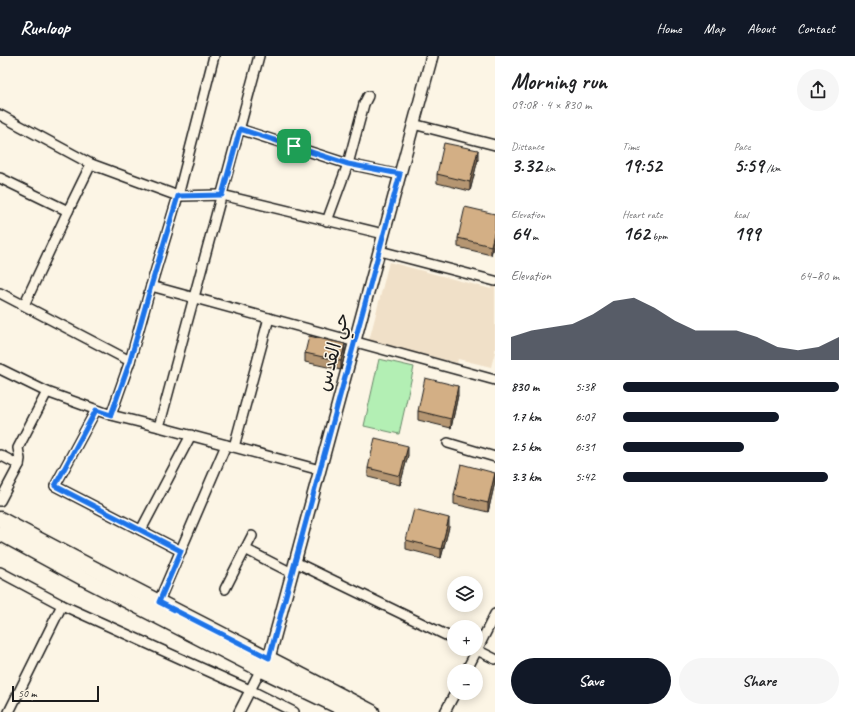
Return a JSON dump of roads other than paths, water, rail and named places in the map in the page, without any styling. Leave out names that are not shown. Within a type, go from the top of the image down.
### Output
[{"type":"main road","points":[[0,519],[372,712]]},
{"type":"main road","points":[[0,533],[82,578],[260,669],[350,712]]},
{"type":"street","points":[[111,415],[130,361],[178,196],[214,56]]},
{"type":"street","points":[[160,427],[259,56]]},
{"type":"street","name":"حي القدس","points":[[269,658],[432,56]]},
{"type":"street","points":[[327,221],[348,164],[364,104],[368,96]]},
{"type":"street","points":[[0,115],[91,164],[178,196],[222,195],[384,234]]},
{"type":"street","points":[[413,124],[495,145]]},
{"type":"street","points":[[240,129],[348,164],[400,174]]},
{"type":"street","points":[[24,305],[91,164]]},
{"type":"street","points":[[0,178],[68,211]]},
{"type":"street","points":[[380,251],[495,281]]},
{"type":"street","points":[[151,286],[495,380]]},
{"type":"street","points":[[0,293],[130,361]]},
{"type":"street","points":[[159,602],[230,446],[269,318]]},
{"type":"street","points":[[0,369],[47,392],[111,415],[320,470]]},
{"type":"street","points":[[0,500],[19,465],[20,459],[18,448],[47,392]]},
{"type":"street","points":[[96,410],[55,486],[181,551]]},
{"type":"street","points":[[141,530],[191,435]]},
{"type":"street","points":[[448,443],[495,457]]},
{"type":"street","points":[[0,455],[19,465]]},
{"type":"street","points":[[225,589],[252,536]]},
{"type":"street","points":[[245,549],[293,568],[447,636]]},
{"type":"street","points":[[0,572],[62,606],[250,690],[294,712]]},
{"type":"street","points":[[8,712],[62,606]]},
{"type":"street","points":[[483,637],[495,614]]},
{"type":"street","points":[[483,654],[495,660]]},
{"type":"street","points":[[239,712],[260,669],[269,658]]},
{"type":"street","points":[[445,712],[451,700]]}]
